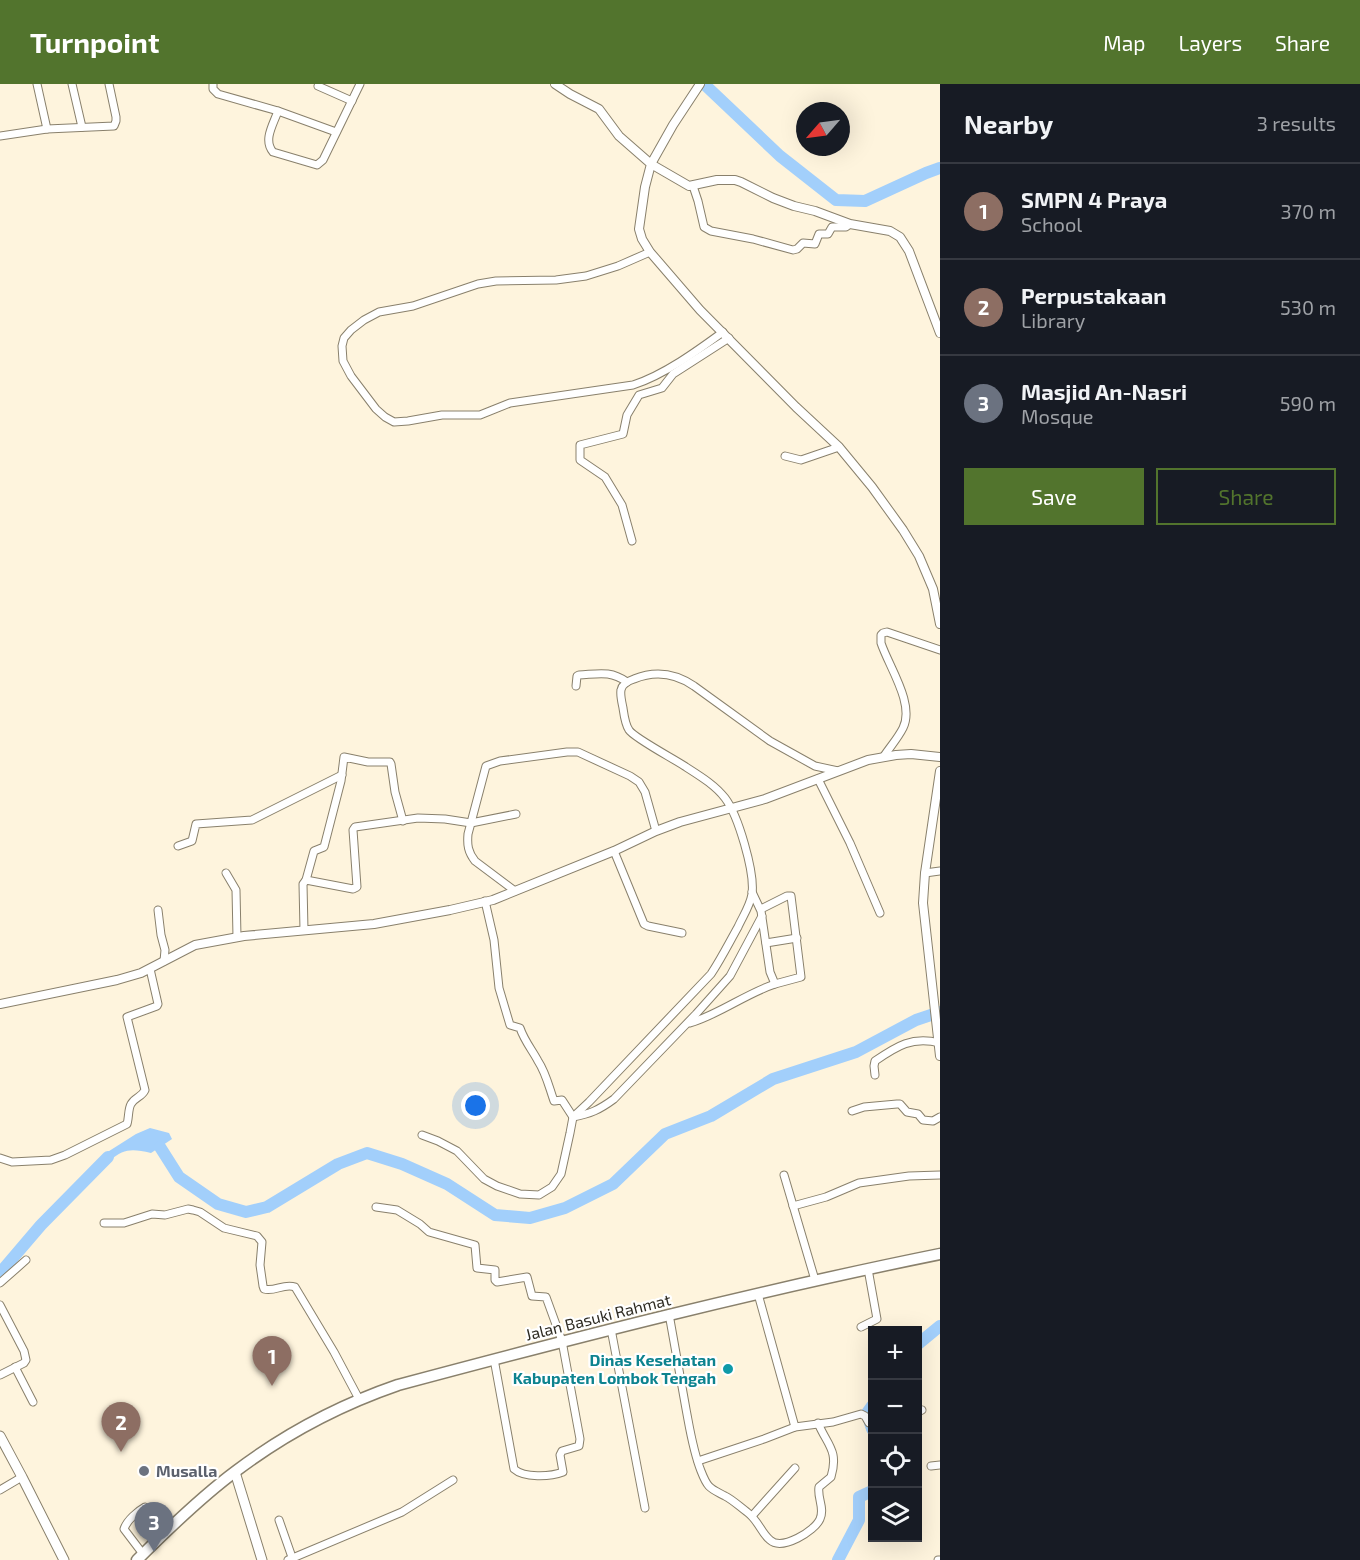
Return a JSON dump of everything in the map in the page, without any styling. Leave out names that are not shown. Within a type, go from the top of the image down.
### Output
[{"type":"main road","name":"Jalan Basuki Rahmat","points":[[140,1557],[194,1506],[270,1447],[359,1399],[398,1384],[669,1314],[940,1254]]},
{"type":"main road","points":[[0,1436],[64,1560]]},
{"type":"main road","points":[[235,1472],[262,1560]]},
{"type":"street","points":[[37,84],[47,129]]},
{"type":"street","points":[[72,84],[82,127]]},
{"type":"street","points":[[0,136],[47,129],[111,127],[115,124],[116,117],[109,84]]},
{"type":"street","points":[[213,84],[213,89],[218,94],[278,111],[336,132]]},
{"type":"street","points":[[278,111],[268,139],[268,145],[273,152],[317,165],[322,160],[360,84]]},
{"type":"street","points":[[555,84],[599,108],[619,136],[651,164],[685,184],[693,186],[717,180],[735,180],[748,184],[773,198],[850,224],[890,231],[900,237],[913,259],[940,333]]},
{"type":"street","points":[[700,84],[651,164],[639,229],[644,243],[692,301],[796,407],[839,447],[872,487],[911,542],[926,571],[933,589],[940,624]]},
{"type":"street","points":[[318,86],[352,101]]},
{"type":"street","points":[[693,186],[704,227],[711,231],[793,250],[802,243],[815,244],[819,234],[828,234],[832,226],[846,227],[850,224]]},
{"type":"street","points":[[650,252],[618,266],[586,276],[556,280],[496,281],[413,306],[380,312],[364,320],[347,334],[342,346],[343,361],[372,404],[385,417],[394,422],[442,414],[480,415],[510,403],[633,385],[726,335]]},
{"type":"street","points":[[632,541],[622,505],[605,477],[580,460],[580,445],[623,434],[627,415],[639,395],[662,387],[673,374],[726,335]]},
{"type":"street","points":[[785,456],[801,460],[839,447]]},
{"type":"street","points":[[884,756],[903,728],[907,710],[883,649],[881,635],[887,632],[940,650]]},
{"type":"street","points":[[576,686],[579,675],[608,673],[627,682]]},
{"type":"street","points":[[422,1135],[457,1151],[484,1179],[496,1186],[520,1194],[539,1195],[552,1187],[561,1174],[573,1117],[711,974],[745,914],[752,892],[752,878],[732,807],[704,780],[631,732],[625,718],[621,697],[621,689],[627,682],[657,673],[684,680],[770,741],[813,765],[838,771]]},
{"type":"street","points":[[515,891],[475,861],[467,845],[486,766],[500,761],[578,752],[639,782],[645,792],[656,831]]},
{"type":"street","points":[[0,1004],[117,980],[150,969],[195,945],[237,937],[374,924],[493,900],[680,822],[765,799],[884,756],[911,754],[940,757]]},
{"type":"street","points":[[304,930],[303,884],[314,850],[324,847],[342,775],[344,757],[368,762],[390,762],[403,820]]},
{"type":"street","points":[[940,771],[937,811],[924,873],[923,903],[940,1056]]},
{"type":"street","points":[[178,846],[192,841],[196,824],[252,820],[342,775]]},
{"type":"street","points":[[818,779],[850,843],[880,912]]},
{"type":"street","points":[[306,880],[355,889],[358,884],[354,828],[418,818],[471,823],[516,814]]},
{"type":"street","points":[[614,851],[644,924],[682,933]]},
{"type":"street","points":[[924,873],[940,872]]},
{"type":"street","points":[[226,873],[237,890],[237,937]]},
{"type":"street","points":[[752,892],[761,913],[771,976],[775,984]]},
{"type":"street","points":[[573,1117],[590,1114],[614,1099],[687,1024],[732,973],[761,913],[787,896],[791,896],[802,976],[775,984],[710,1016],[687,1024]]},
{"type":"street","points":[[485,901],[494,940],[499,988],[510,1025],[520,1028],[544,1073],[554,1101],[562,1100],[573,1117]]},
{"type":"street","points":[[158,910],[165,950],[164,961]]},
{"type":"street","points":[[766,943],[797,938]]},
{"type":"street","points":[[0,1158],[12,1162],[51,1160],[128,1124],[131,1105],[144,1094],[145,1090],[127,1017],[156,1008],[158,1005],[150,969]]},
{"type":"street","points":[[875,1075],[875,1061],[903,1044],[918,1040],[939,1043]]},
{"type":"street","points":[[852,1111],[864,1107],[900,1104],[907,1112],[917,1114],[923,1120],[934,1121],[940,1117]]},
{"type":"street","points":[[784,1175],[815,1280]]},
{"type":"street","points":[[793,1206],[826,1197],[859,1183],[909,1176],[940,1175]]},
{"type":"street","points":[[376,1207],[397,1210],[429,1232],[475,1245],[476,1268],[495,1270],[496,1281],[527,1277],[532,1296],[546,1297],[562,1341],[580,1442],[576,1448],[562,1451],[560,1455],[564,1471],[543,1476],[517,1472],[514,1469],[494,1359]]},
{"type":"street","points":[[104,1223],[124,1223],[152,1214],[165,1215],[188,1209],[224,1228],[257,1236],[261,1242],[262,1286],[267,1290],[287,1285],[295,1287],[359,1399]]},
{"type":"street","points":[[0,1283],[26,1260]]},
{"type":"street","points":[[861,1327],[877,1319],[867,1269]]},
{"type":"street","points":[[758,1294],[795,1427]]},
{"type":"street","points":[[0,1305],[26,1357],[24,1363],[0,1375]]},
{"type":"street","points":[[669,1314],[692,1439],[706,1482],[712,1490],[728,1498],[752,1516],[769,1539],[777,1544],[802,1536],[819,1521],[822,1508],[819,1487],[831,1477],[834,1459],[830,1444],[818,1423]]},
{"type":"street","points":[[611,1329],[645,1508]]},
{"type":"street","points":[[15,1367],[33,1402]]},
{"type":"street","points":[[698,1461],[795,1427],[861,1414],[868,1420]]},
{"type":"street","points":[[932,1466],[940,1466]]},
{"type":"street","points":[[752,1516],[795,1468]]},
{"type":"street","points":[[0,1490],[22,1477]]},
{"type":"street","points":[[279,1520],[291,1559],[402,1512],[453,1480]]},
{"type":"street","points":[[140,1557],[124,1528],[136,1514],[145,1507],[168,1531]]},
{"type":"water","points":[[150,1128],[169,1133],[172,1139],[151,1153],[129,1151],[109,1161],[106,1153]]},
{"type":"waterway","points":[[704,84],[780,156],[836,200],[865,201],[940,168]]},
{"type":"waterway","points":[[160,1147],[179,1177],[218,1204],[246,1212],[267,1207],[338,1164],[367,1153],[402,1164],[447,1184],[495,1215],[530,1218],[565,1208],[613,1184],[665,1134],[711,1116],[773,1079],[856,1052],[916,1020],[940,1012]]},
{"type":"waterway","points":[[0,1273],[41,1225],[108,1157]]},
{"type":"waterway","points":[[922,1341],[940,1326]]},
{"type":"waterway","points":[[868,1412],[868,1416]]},
{"type":"waterway","points":[[838,1560],[859,1520],[859,1497],[868,1493]]},
{"type":"place","name":"Dinas Kesehatan Kabupaten Lombok Tengah","points":[[728,1369]]},
{"type":"place","name":"SMPN 4 Praya","points":[[272,1386]]},
{"type":"place","name":"Perpustakaan","points":[[121,1452]]},
{"type":"place","name":"Musalla","points":[[144,1471]]},
{"type":"place","name":"Masjid An-Nasri","points":[[154,1552]]}]
